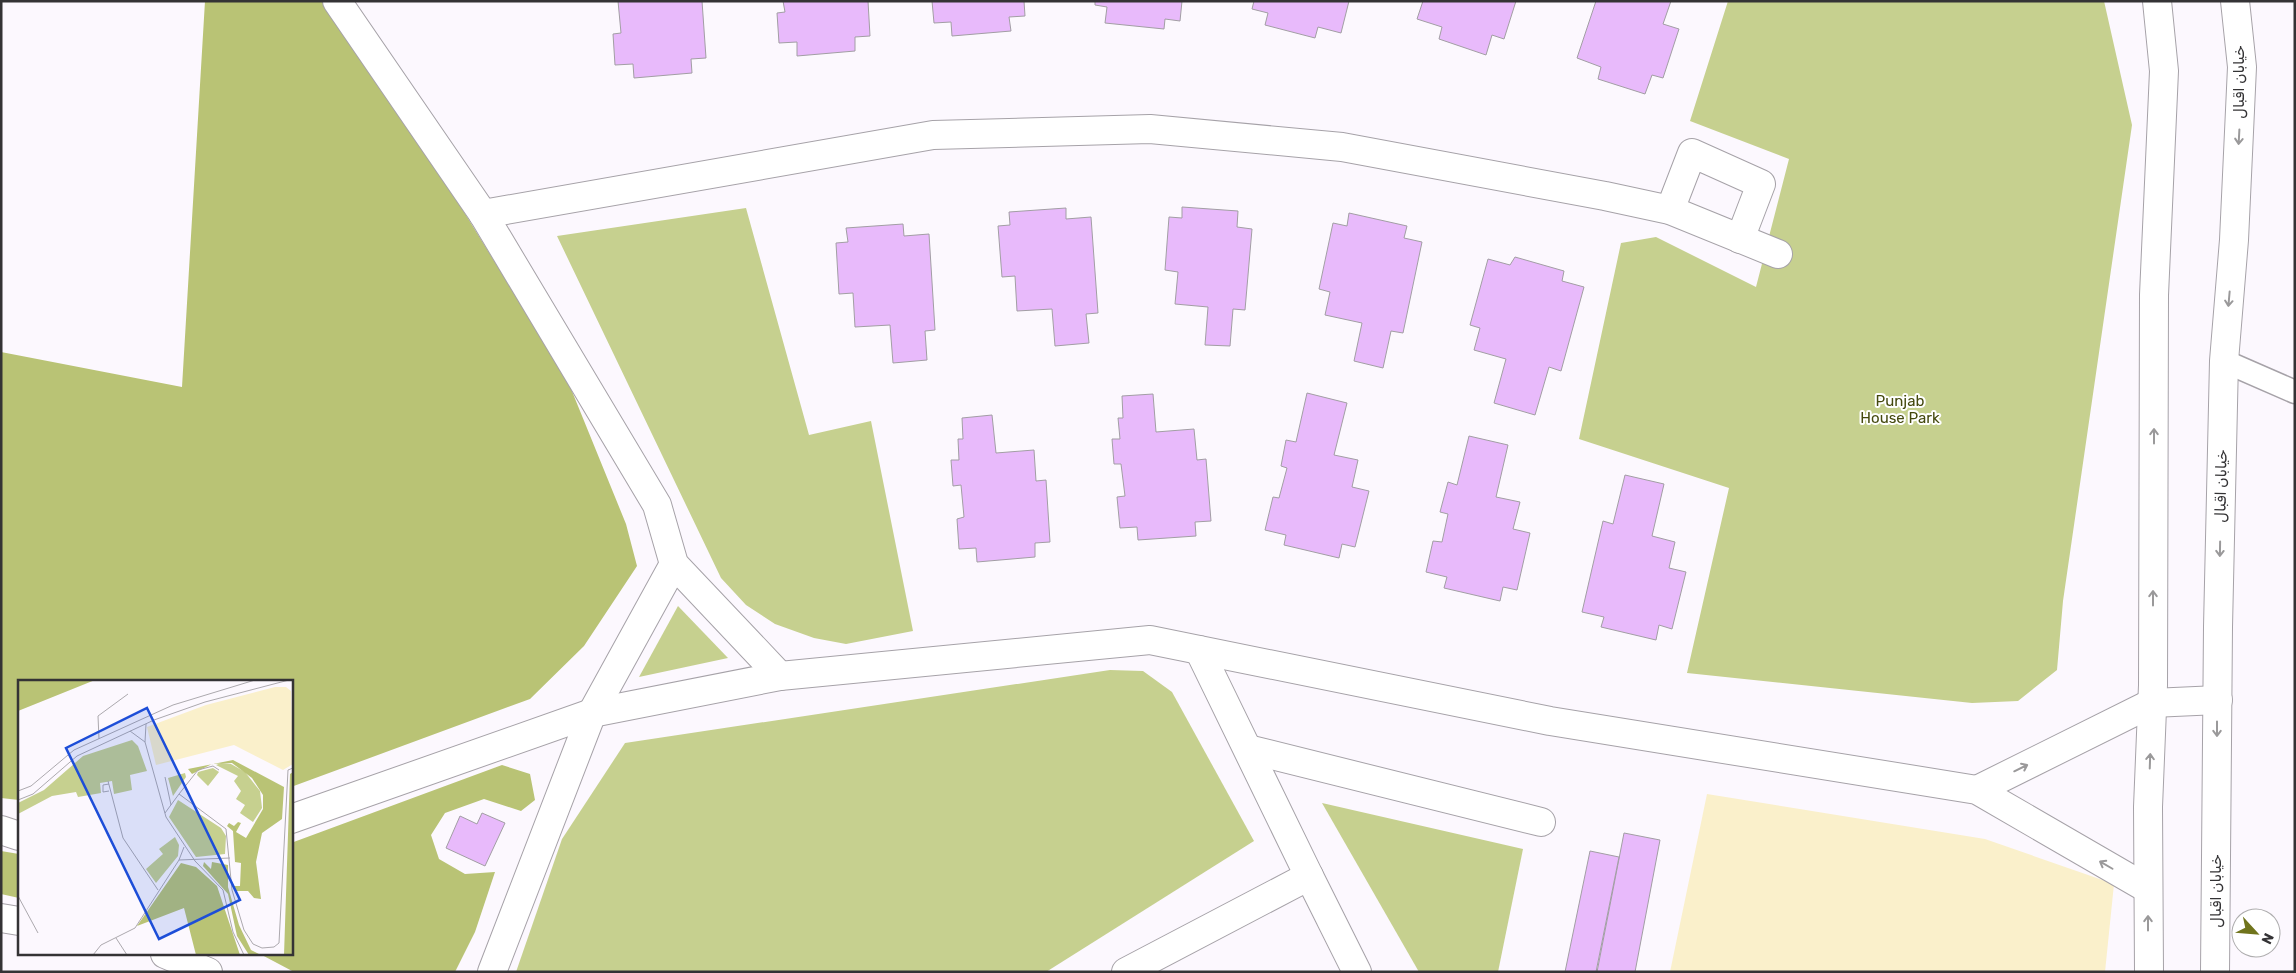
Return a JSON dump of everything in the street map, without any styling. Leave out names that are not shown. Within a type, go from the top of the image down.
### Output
[{"type":"street","points":[[337,1],[483,214],[657,505],[674,564],[780,676]]},
{"type":"street","points":[[2148,972],[2148,808],[2152,703],[2154,295],[2164,71],[2157,1]]},
{"type":"street","name":"خیابان اقبال","points":[[2216,972],[2218,700],[2224,361],[2234,240],[2242,67],[2235,1]]},
{"type":"street","points":[[483,214],[933,135],[1150,129],[1342,147],[1670,210],[1778,254]]},
{"type":"street","points":[[1670,210],[1692,153],[1761,184],[1740,239]]},
{"type":"street","points":[[492,972],[592,713],[674,564]]},
{"type":"street","points":[[292,819],[592,713],[780,676],[1150,640],[1550,721],[1977,790],[2148,889]]},
{"type":"street","points":[[1200,650],[1357,972]]},
{"type":"street","points":[[1977,790],[2152,703],[2218,700]]},
{"type":"street","points":[[1248,749],[1541,822]]},
{"type":"street","points":[[1,830],[18,836]]},
{"type":"street","points":[[1126,972],[1309,876]]},
{"type":"street","points":[[1,918],[18,921]]},
{"type":"street","points":[[170,956],[208,972]]},
{"type":"lane","points":[[2224,361],[2295,392]]},
{"type":"green space","points":[[205,1],[334,1],[567,379],[626,524],[637,566],[584,646],[530,699],[292,787],[292,680],[18,680],[18,800],[1,798],[1,352],[182,387]]},
{"type":"green space","name":"Punjab House Park","points":[[1728,1],[2104,1],[2132,125],[2063,601],[2057,670],[2018,701],[1972,703],[1687,673],[1729,488],[1579,439],[1621,243],[1656,237],[1756,287],[1789,159],[1690,121]]},
{"type":"green space","points":[[746,208],[809,435],[871,421],[913,631],[846,644],[814,638],[775,624],[746,605],[721,578],[557,236]]},
{"type":"green space","points":[[678,606],[728,658],[639,677]]},
{"type":"green space","points":[[1110,670],[1143,671],[1172,692],[1254,841],[1046,972],[516,972],[562,839],[625,743]]},
{"type":"green space","points":[[502,765],[530,774],[535,800],[521,811],[484,799],[445,813],[431,835],[439,859],[465,874],[495,872],[475,932],[455,972],[294,972],[264,956],[292,956],[292,843]]},
{"type":"green space","points":[[1322,803],[1523,849],[1498,972],[1419,972]]},
{"type":"green space","points":[[1,851],[18,854],[18,898],[1,894]]},
{"type":"sand","points":[[1707,794],[1985,839],[2114,884],[2105,972],[1670,972]]},
{"type":"building","points":[[618,1],[702,1],[706,58],[691,59],[692,73],[634,78],[633,64],[615,65],[613,34],[621,33]]},
{"type":"building","points":[[783,1],[868,1],[870,36],[855,37],[855,51],[797,56],[797,42],[779,43],[777,13],[785,12]]},
{"type":"building","points":[[932,1],[1024,1],[1025,16],[1009,17],[1011,31],[952,36],[951,22],[934,23]]},
{"type":"building","points":[[1095,1],[1182,1],[1180,21],[1165,19],[1164,29],[1105,23],[1107,7],[1095,5]]},
{"type":"building","points":[[1254,1],[1349,1],[1341,33],[1318,27],[1315,38],[1265,25],[1268,13],[1252,9]]},
{"type":"building","points":[[1423,1],[1516,1],[1504,39],[1492,35],[1486,55],[1439,39],[1442,27],[1417,19]]},
{"type":"building","points":[[1596,1],[1671,1],[1663,24],[1679,29],[1663,78],[1652,75],[1645,94],[1598,79],[1601,67],[1577,58]]},
{"type":"building","points":[[1182,207],[1238,211],[1237,227],[1252,229],[1245,310],[1233,309],[1230,346],[1205,345],[1208,307],[1175,304],[1178,272],[1165,270],[1169,217],[1182,218]]},
{"type":"building","points":[[1066,208],[1066,219],[1091,217],[1098,313],[1086,314],[1089,343],[1055,346],[1052,309],[1017,311],[1015,276],[1002,277],[998,226],[1010,225],[1009,212]]},
{"type":"building","points":[[1349,213],[1407,226],[1404,238],[1422,242],[1403,333],[1391,331],[1383,368],[1354,361],[1362,323],[1325,315],[1330,292],[1319,289],[1333,223],[1347,226]]},
{"type":"building","points":[[903,224],[904,236],[929,234],[935,330],[925,331],[927,360],[893,363],[890,325],[855,327],[853,293],[839,294],[836,243],[848,242],[846,228]]},
{"type":"building","points":[[1515,257],[1564,271],[1562,281],[1584,287],[1561,371],[1549,367],[1535,415],[1494,403],[1506,359],[1474,350],[1480,328],[1470,325],[1488,259],[1510,265]]},
{"type":"building","points":[[1307,393],[1347,403],[1334,455],[1358,460],[1352,487],[1369,491],[1355,547],[1342,544],[1339,558],[1284,545],[1286,535],[1265,530],[1273,497],[1279,498],[1287,468],[1281,466],[1286,440],[1296,442]]},
{"type":"building","points":[[1153,394],[1156,432],[1194,429],[1197,460],[1206,459],[1211,521],[1195,522],[1196,536],[1138,540],[1137,527],[1120,528],[1117,497],[1125,496],[1121,464],[1114,464],[1112,439],[1120,439],[1118,418],[1123,418],[1122,396]]},
{"type":"building","points":[[992,415],[996,453],[1034,450],[1036,481],[1046,480],[1050,542],[1035,543],[1035,557],[977,562],[976,548],[959,549],[957,519],[964,517],[961,485],[953,486],[951,460],[959,460],[958,439],[963,439],[962,418]]},
{"type":"building","points":[[1469,436],[1508,445],[1496,497],[1520,502],[1513,529],[1530,533],[1517,590],[1503,587],[1500,601],[1444,588],[1447,577],[1426,572],[1433,541],[1442,542],[1448,514],[1440,512],[1448,482],[1457,485]]},
{"type":"building","points":[[1625,475],[1664,484],[1652,536],[1675,542],[1669,568],[1686,572],[1672,629],[1659,625],[1656,640],[1601,627],[1604,617],[1582,612],[1603,521],[1613,524]]},
{"type":"building","points":[[482,813],[505,823],[485,866],[446,848],[460,816],[477,824]]},
{"type":"building","points":[[1624,833],[1660,840],[1635,972],[1597,972]]},
{"type":"building","points":[[1590,851],[1619,857],[1596,972],[1565,972]]}]
